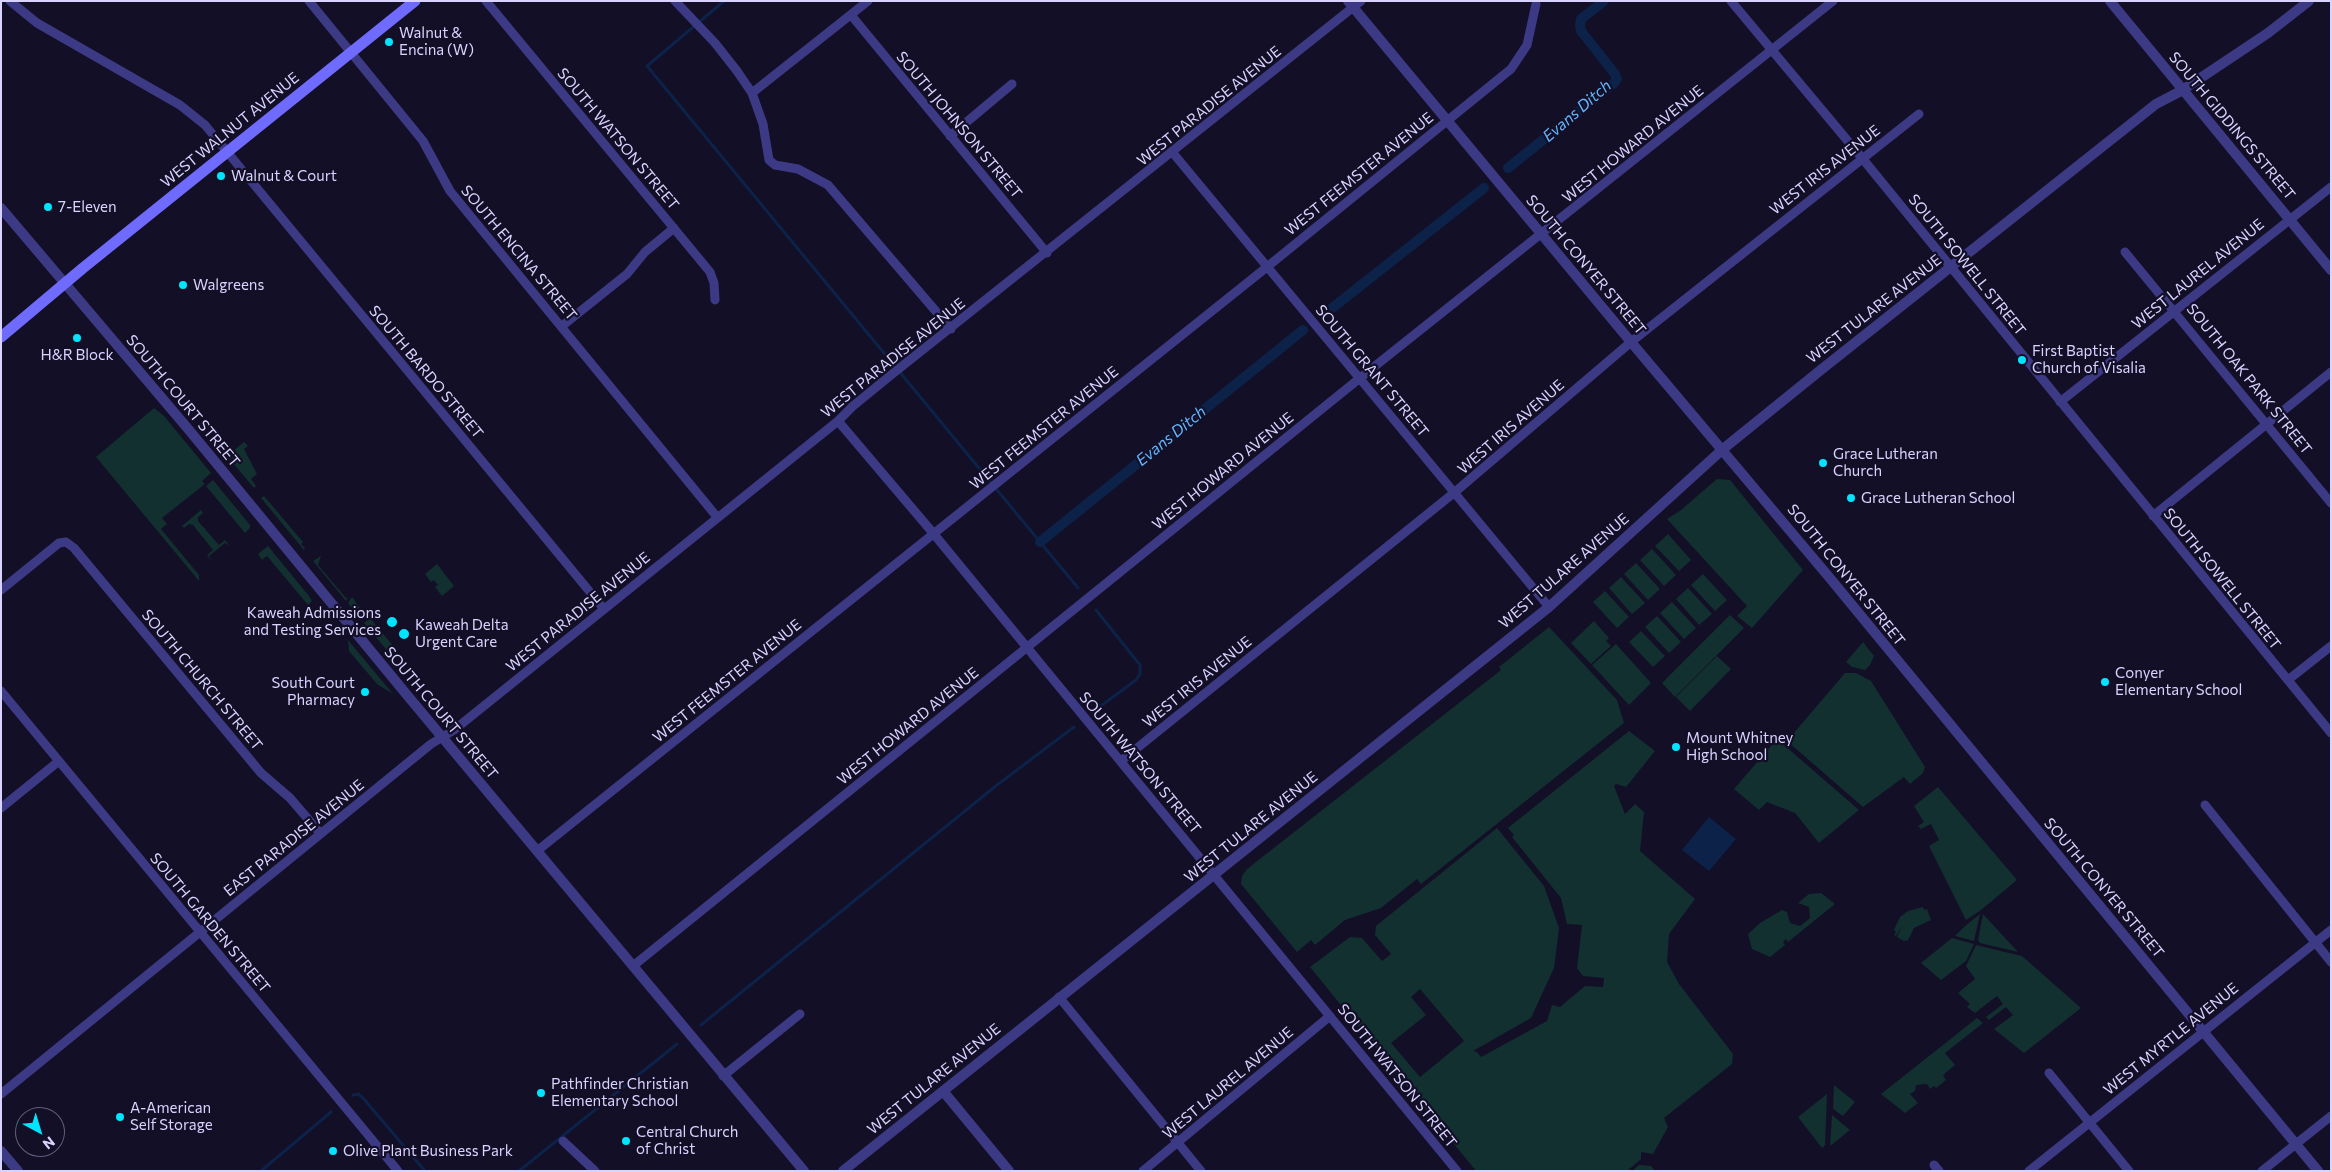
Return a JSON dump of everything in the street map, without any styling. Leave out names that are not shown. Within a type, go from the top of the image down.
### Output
[{"type":"main road","name":"WEST WALNUT AVENUE","points":[[1,337],[65,283],[415,1]]},
{"type":"street","name":"SOUTH BARDO STREET","points":[[10,1],[37,23],[57,36],[180,105],[206,125],[604,609]]},
{"type":"street","name":"SOUTH ENCINA STREET","points":[[309,1],[423,141],[450,191],[717,517]]},
{"type":"street","name":"SOUTH WATSON STREET","points":[[486,1],[710,272],[715,300]]},
{"type":"street","points":[[675,1],[715,43],[752,93],[764,124],[769,160],[775,165],[807,173],[828,185],[951,329]]},
{"type":"street","points":[[752,93],[868,1]]},
{"type":"street","name":"SOUTH SOWELL STREET","points":[[1731,1],[1862,158],[2331,733]]},
{"type":"street","name":"WEST HOWARD AVENUE","points":[[632,966],[1360,378],[1833,1]]},
{"type":"street","name":"SOUTH GIDDINGS STREET","points":[[2110,1],[2331,270]]},
{"type":"street","name":"WEST TULARE AVENUE","points":[[843,1171],[1549,607],[1722,450],[1951,267],[2156,104],[2182,90],[2268,33],[2309,1]]},
{"type":"street","name":"SOUTH CONYER STREET","points":[[1354,3],[1541,235],[1722,450],[2318,1171]]},
{"type":"street","name":"WEST PARADISE AVENUE","points":[[442,737],[454,730],[838,421],[853,406],[1173,152],[1354,3]]},
{"type":"street","name":"WEST FEEMSTER AVENUE","points":[[537,851],[1267,267],[1510,68],[1527,45],[1536,4]]},
{"type":"street","name":"SOUTH JOHNSON STREET","points":[[851,15],[1047,253]]},
{"type":"street","points":[[950,136],[1012,84]]},
{"type":"street","name":"WEST IRIS AVENUE","points":[[1121,761],[1455,492],[1631,342],[1918,114]]},
{"type":"street","name":"SOUTH GRANT STREET","points":[[1173,152],[1549,607]]},
{"type":"street","name":"WEST LAUREL AVENUE","points":[[2060,402],[2331,187]]},
{"type":"street","name":"SOUTH COURT STREET","points":[[1,208],[804,1171]]},
{"type":"street","points":[[562,326],[627,274],[645,252],[674,228]]},
{"type":"street","name":"SOUTH OAK PARK STREET","points":[[2125,252],[2331,502]]},
{"type":"street","points":[[2153,516],[2331,372]]},
{"type":"street","name":"SOUTH WATSON STREET","points":[[838,421],[933,533],[1457,1171]]},
{"type":"street","name":"SOUTH CHURCH STREET","points":[[1,590],[59,543],[66,542],[74,548],[261,773],[290,798],[320,833]]},
{"type":"street","points":[[2288,680],[2331,646]]},
{"type":"street","name":"SOUTH GARDEN STREET","points":[[1,691],[398,1171]]},
{"type":"street","name":"EAST PARADISE AVENUE","points":[[1,1094],[320,833],[442,737]]},
{"type":"street","points":[[1,808],[59,761]]},
{"type":"street","points":[[2205,805],[2331,962]]},
{"type":"street","name":"WEST MYRTLE AVENUE","points":[[2029,1171],[2331,930]]},
{"type":"street","points":[[1059,997],[1201,1171]]},
{"type":"street","points":[[724,1076],[800,1014]]},
{"type":"street","name":"WEST LAUREL AVENUE","points":[[1143,1171],[1330,1016]]},
{"type":"street","points":[[2049,1072],[2129,1171]]},
{"type":"street","points":[[943,1091],[1009,1171]]},
{"type":"street","points":[[2262,1171],[2331,1116]]},
{"type":"street","points":[[563,1141],[595,1171]]},
{"type":"street","points":[[1,1151],[18,1171]]},
{"type":"green space","points":[[154,408],[164,416],[211,473],[202,481],[205,484],[162,518],[167,524],[161,529],[199,575],[199,581],[96,457]]},
{"type":"green space","points":[[244,442],[248,446],[244,449],[257,474],[251,479],[256,486],[254,488],[227,456]]},
{"type":"green space","points":[[1717,479],[1730,480],[1803,570],[1752,628],[1737,616],[1747,606],[1667,519],[1681,510]]},
{"type":"green space","points":[[213,480],[250,525],[250,528],[245,533],[206,486]]},
{"type":"green space","points":[[264,496],[303,542],[301,544],[305,548],[304,550],[261,498]]},
{"type":"green space","points":[[201,510],[203,513],[198,517],[198,521],[219,545],[225,540],[230,546],[225,543],[209,556],[212,561],[207,555],[213,550],[193,525],[189,524],[184,528],[182,526]]},
{"type":"green space","points":[[1668,534],[1691,560],[1679,571],[1655,546]]},
{"type":"green space","points":[[268,546],[309,596],[312,601],[308,605],[267,556],[262,560],[258,554]]},
{"type":"green space","points":[[1652,549],[1676,575],[1664,586],[1640,560]]},
{"type":"green space","points":[[321,556],[318,565],[346,598],[348,597],[346,601],[313,561]]},
{"type":"green space","points":[[1636,563],[1660,589],[1648,600],[1624,574]]},
{"type":"green space","points":[[437,564],[454,586],[442,596],[435,587],[438,585],[434,580],[431,582],[425,574]]},
{"type":"green space","points":[[1703,574],[1727,600],[1715,611],[1691,585]]},
{"type":"green space","points":[[1621,577],[1645,603],[1632,614],[1609,588]]},
{"type":"green space","points":[[1688,588],[1712,614],[1699,625],[1676,599]]},
{"type":"green space","points":[[1605,591],[1629,617],[1617,628],[1593,602]]},
{"type":"green space","points":[[352,597],[366,616],[362,620],[348,603]]},
{"type":"green space","points":[[1672,602],[1696,628],[1684,639],[1660,613]]},
{"type":"green space","points":[[1730,615],[1744,628],[1675,697],[1662,683]]},
{"type":"green space","points":[[1657,616],[1681,642],[1669,653],[1645,627]]},
{"type":"green space","points":[[370,618],[394,647],[396,651],[391,655],[364,623]]},
{"type":"green space","points":[[1594,621],[1609,638],[1606,641],[1611,646],[1591,664],[1571,643]]},
{"type":"green space","points":[[1549,627],[1617,700],[1624,723],[1421,884],[1417,879],[1381,908],[1345,920],[1315,945],[1311,940],[1297,952],[1241,884],[1242,876],[1247,869],[1501,670],[1499,667]]},
{"type":"green space","points":[[1641,631],[1665,656],[1653,667],[1629,642]]},
{"type":"green space","points":[[348,640],[393,694],[377,684],[349,651]]},
{"type":"green space","points":[[1863,642],[1874,656],[1870,665],[1865,670],[1852,667],[1846,662]]},
{"type":"green space","points":[[1616,644],[1651,683],[1629,705],[1592,665]]},
{"type":"green space","points":[[1717,656],[1731,669],[1690,711],[1676,697]]},
{"type":"green space","points":[[1845,673],[1856,673],[1871,681],[1925,767],[1923,773],[1910,784],[1904,777],[1863,807],[1787,741]]},
{"type":"green space","points":[[1629,731],[1655,751],[1626,787],[1616,784],[1614,786],[1625,814],[1635,804],[1644,812],[1640,851],[1695,899],[1669,934],[1667,962],[1679,984],[1733,1054],[1732,1064],[1664,1118],[1668,1127],[1653,1154],[1641,1152],[1641,1159],[1627,1171],[1476,1171],[1310,967],[1350,937],[1362,938],[1382,961],[1391,954],[1375,935],[1376,926],[1497,828],[1544,886],[1559,928],[1554,968],[1531,1018],[1473,1051],[1477,1052],[1481,1057],[1547,1021],[1552,1005],[1560,1007],[1585,986],[1603,987],[1604,978],[1583,976],[1577,968],[1582,925],[1567,924],[1561,898],[1512,837],[1514,835],[1508,828]],"holes":[[[1420,989],[1464,1041],[1420,1077],[1391,1043],[1426,1015],[1411,997]]]},
{"type":"green space","points":[[1777,739],[1859,810],[1819,843],[1795,813],[1767,802],[1759,810],[1734,789]]},
{"type":"green space","points":[[1938,787],[2017,880],[1966,920],[1929,846],[1939,840],[1931,824],[1921,829],[1918,826],[1924,822],[1914,806]]},
{"type":"green space","points":[[1821,893],[1835,904],[1788,942],[1786,939],[1783,942],[1785,945],[1770,957],[1752,949],[1748,934],[1760,923],[1782,910],[1787,912],[1790,923],[1800,926],[1810,918],[1809,907],[1798,903],[1809,894]]},
{"type":"green space","points":[[1923,907],[1924,910],[1927,909],[1931,920],[1914,928],[1908,940],[1904,941],[1897,937],[1902,926],[1896,936],[1894,935],[1896,932],[1894,930],[1900,917],[1908,911]]},
{"type":"green space","points":[[1980,914],[1974,941],[1955,936],[1964,927]]},
{"type":"green space","points":[[1983,914],[2018,952],[1980,943],[1978,940]]},
{"type":"green space","points":[[1952,938],[1974,944],[1966,961],[1941,980],[1921,963]]},
{"type":"green space","points":[[1976,945],[2022,956],[2081,1008],[2024,1053],[1994,1029],[2013,1015],[2006,1007],[1989,1020],[1986,1017],[2003,1004],[1997,996],[1975,1013],[1967,1007],[1970,1004],[1958,993],[1975,979],[1966,966]]},
{"type":"green space","points":[[1977,1018],[1983,1023],[1945,1053],[1955,1065],[1943,1075],[1946,1080],[1936,1088],[1934,1086],[1930,1089],[1927,1084],[1916,1085],[1915,1091],[1910,1094],[1918,1103],[1905,1113],[1881,1094]]},
{"type":"green space","points":[[1834,1085],[1855,1102],[1843,1116],[1833,1109]]},
{"type":"green space","points":[[1827,1094],[1825,1145],[1822,1148],[1798,1117]]},
{"type":"green space","points":[[1832,1115],[1850,1130],[1830,1146]]},
{"type":"green space","points":[[1639,1165],[1651,1166],[1655,1171],[1632,1171]]},
{"type":"water","points":[[1709,817],[1736,839],[1709,871],[1682,850]]},
{"type":"waterway","points":[[724,1],[647,66],[1078,588]]},
{"type":"waterway","name":"Evans Ditch","points":[[1508,168],[1617,79],[1581,31],[1581,19],[1604,1]]},
{"type":"waterway","name":"Evans Ditch","points":[[1326,313],[1484,188]]},
{"type":"waterway","name":"Evans Ditch","points":[[1040,542],[1303,330]]},
{"type":"waterway","points":[[1096,610],[1140,665],[1140,674],[1136,680],[1098,708]]},
{"type":"waterway","points":[[701,1025],[997,785],[1074,727]]},
{"type":"waterway","points":[[519,1171],[677,1044]]},
{"type":"waterway","points":[[353,1095],[358,1094],[363,1098],[425,1171]]},
{"type":"waterway","points":[[261,1171],[331,1112]]},
{"type":"place","name":"Walnut & Encina (W)","points":[[389,42]]},
{"type":"place","name":"Walnut & Court","points":[[221,176]]},
{"type":"place","name":"7-Eleven","points":[[48,207]]},
{"type":"place","name":"Walgreens","points":[[183,285]]},
{"type":"place","name":"H&R Block","points":[[77,338]]},
{"type":"place","name":"First Baptist Church of Visalia","points":[[2022,360]]},
{"type":"place","name":"Grace Lutheran Church","points":[[1823,463]]},
{"type":"place","name":"Grace Lutheran School","points":[[1851,498]]},
{"type":"place","name":"Kaweah Admissions and Testing Services","points":[[392,622]]},
{"type":"place","name":"Kaweah Delta Urgent Care","points":[[404,634]]},
{"type":"place","name":"Conyer Elementary School","points":[[2105,682]]},
{"type":"place","name":"South Court Pharmacy","points":[[365,692]]},
{"type":"place","name":"Mount Whitney High School","points":[[1676,747]]},
{"type":"place","name":"Pathfinder Christian Elementary School","points":[[541,1093]]},
{"type":"place","name":"A-American Self Storage","points":[[120,1117]]},
{"type":"place","name":"Central Church of Christ","points":[[626,1141]]},
{"type":"place","name":"Olive Plant Business Park","points":[[333,1151]]}]
